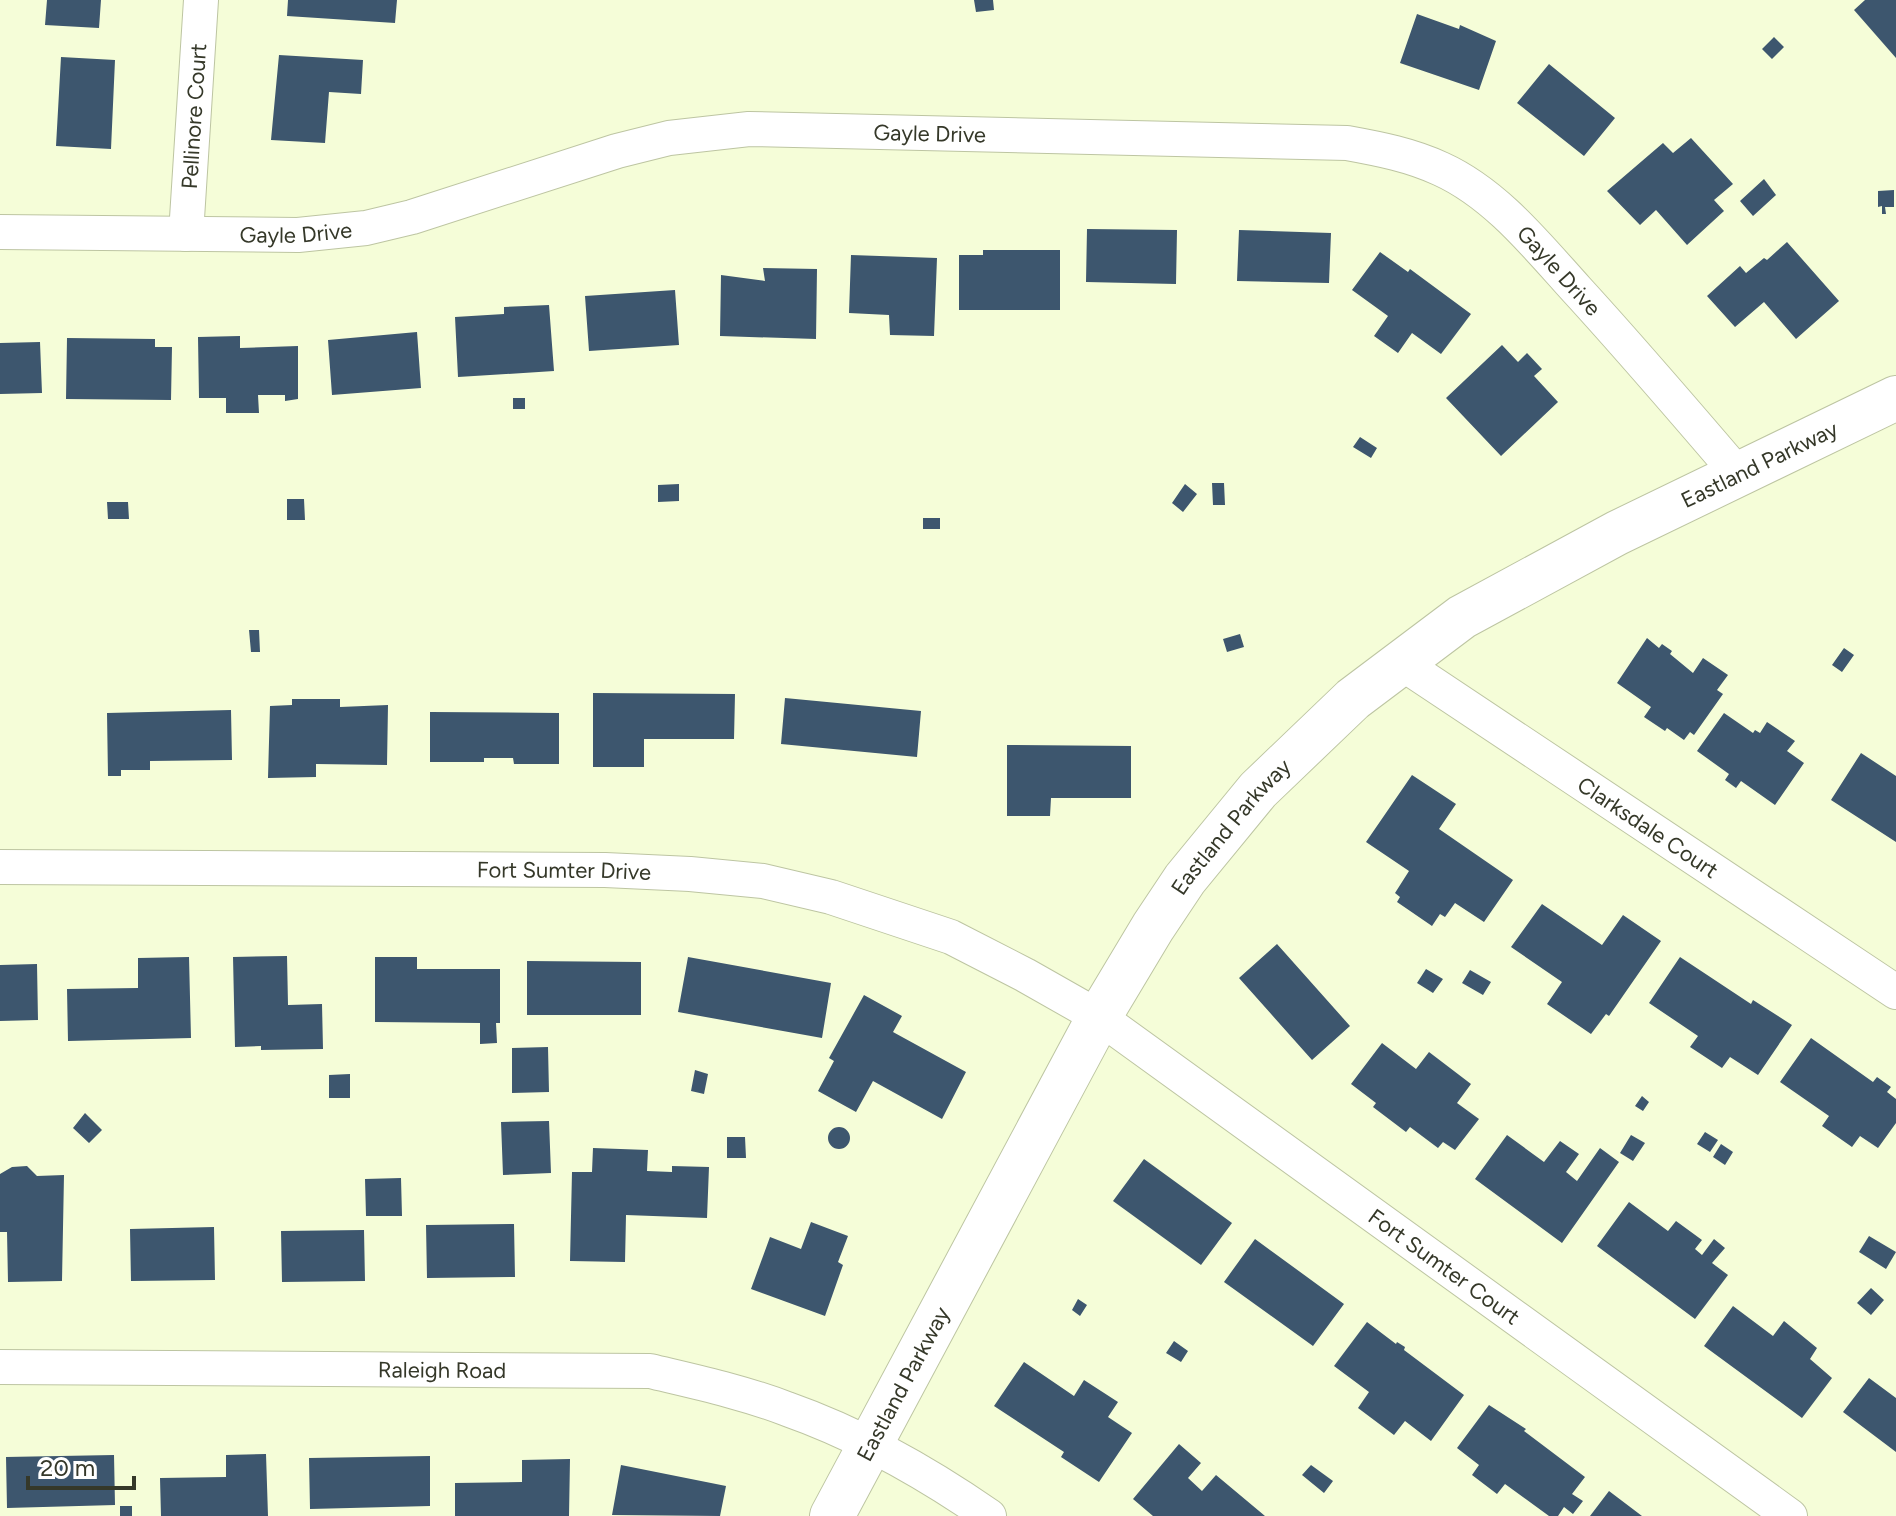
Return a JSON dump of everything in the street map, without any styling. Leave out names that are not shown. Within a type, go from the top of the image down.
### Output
[{"type":"street","name":"Pellinore Court","points":[[186,234],[201,0]]},
{"type":"street","name":"Gayle Drive","points":[[0,232],[298,235],[366,228],[412,217],[617,151],[669,138],[749,129],[1347,143],[1394,151],[1443,169],[1489,199],[1533,241],[1642,361],[1738,474]]},
{"type":"street","name":"Eastland Parkway","points":[[832,1516],[1099,1017],[1185,879],[1258,790],[1353,699],[1462,617],[1511,588],[1896,398]]},
{"type":"street","name":"Clarksdale Court","points":[[1400,662],[1896,992]]},
{"type":"street","name":"Fort Sumter Drive","points":[[0,867],[605,870],[763,881],[831,897],[951,937],[1099,1017]]},
{"type":"street","name":"Fort Sumter Court","points":[[1099,1017],[1790,1516]]},
{"type":"street","name":"Raleigh Road","points":[[0,1367],[650,1371],[788,1409],[870,1444],[989,1516]]},
{"type":"building","points":[[47,0],[101,0],[99,28],[45,25]]},
{"type":"building","points":[[288,0],[397,0],[395,23],[287,16]]},
{"type":"building","points":[[974,0],[993,0],[994,10],[976,12]]},
{"type":"building","points":[[1865,0],[1896,0],[1896,58],[1854,10]]},
{"type":"building","points":[[1417,14],[1459,29],[1460,25],[1496,41],[1479,90],[1400,63]]},
{"type":"building","points":[[1774,37],[1784,47],[1772,59],[1762,49]]},
{"type":"building","points":[[279,55],[363,60],[361,94],[329,92],[325,143],[271,140]]},
{"type":"building","points":[[61,57],[115,60],[111,149],[56,146]]},
{"type":"building","points":[[1549,64],[1615,118],[1584,156],[1517,103]]},
{"type":"building","points":[[1691,138],[1733,184],[1714,200],[1724,211],[1687,245],[1656,210],[1640,225],[1607,191],[1663,143],[1673,153]]},
{"type":"building","points":[[1764,179],[1776,195],[1753,216],[1740,201]]},
{"type":"building","points":[[1894,190],[1894,207],[1885,207],[1886,214],[1882,214],[1882,206],[1878,207],[1878,191]]},
{"type":"building","points":[[1087,229],[1177,230],[1176,284],[1086,282]]},
{"type":"building","points":[[1239,230],[1331,233],[1329,283],[1237,281]]},
{"type":"building","points":[[1787,242],[1839,301],[1796,339],[1764,302],[1735,327],[1707,296],[1740,266],[1746,273]]},
{"type":"building","points":[[983,250],[1060,250],[1060,310],[959,310],[959,255],[983,255]]},
{"type":"building","points":[[1380,252],[1408,272],[1410,269],[1471,314],[1441,354],[1412,333],[1398,353],[1374,336],[1388,316],[1352,290]]},
{"type":"building","points":[[851,255],[937,258],[934,336],[890,335],[889,315],[849,313]]},
{"type":"building","points":[[763,268],[817,269],[816,339],[720,336],[721,275],[765,281]]},
{"type":"building","points":[[675,290],[679,345],[589,351],[585,296]]},
{"type":"building","points":[[549,305],[554,371],[458,377],[455,317],[504,314],[504,307]]},
{"type":"building","points":[[417,332],[421,388],[332,395],[328,340]]},
{"type":"building","points":[[240,336],[240,348],[298,346],[298,399],[285,401],[285,395],[258,395],[259,413],[226,413],[226,398],[199,398],[198,337]]},
{"type":"building","points":[[67,338],[155,339],[155,347],[172,347],[171,400],[66,399]]},
{"type":"building","points":[[40,342],[42,393],[0,394],[0,343]]},
{"type":"building","points":[[1502,345],[1518,362],[1527,353],[1542,369],[1534,376],[1558,402],[1501,456],[1446,398]]},
{"type":"building","points":[[513,398],[525,398],[525,409],[513,409]]},
{"type":"building","points":[[1360,437],[1377,448],[1371,458],[1353,447]]},
{"type":"building","points":[[1212,483],[1224,483],[1225,505],[1213,505]]},
{"type":"building","points":[[679,484],[679,501],[658,502],[658,485]]},
{"type":"building","points":[[1185,484],[1197,494],[1183,512],[1172,503]]},
{"type":"building","points":[[287,499],[304,499],[305,520],[287,520]]},
{"type":"building","points":[[107,502],[128,502],[129,519],[108,519]]},
{"type":"building","points":[[923,518],[940,518],[940,529],[923,529]]},
{"type":"building","points":[[249,630],[259,630],[260,652],[251,652]]},
{"type":"building","points":[[1240,634],[1244,647],[1227,652],[1223,639]]},
{"type":"building","points":[[1647,638],[1659,648],[1662,644],[1672,651],[1670,654],[1693,673],[1703,658],[1728,675],[1717,690],[1723,694],[1694,735],[1690,732],[1684,740],[1644,717],[1651,707],[1617,683]]},
{"type":"building","points":[[1844,648],[1854,655],[1842,672],[1832,665]]},
{"type":"building","points":[[593,693],[735,694],[734,739],[644,739],[644,767],[593,767]]},
{"type":"building","points":[[785,698],[921,711],[917,757],[781,744]]},
{"type":"building","points":[[292,699],[340,699],[340,707],[388,705],[387,765],[316,764],[316,777],[268,778],[270,706],[292,705]]},
{"type":"building","points":[[231,710],[232,760],[150,761],[150,770],[121,770],[121,776],[108,776],[107,713]]},
{"type":"building","points":[[430,712],[559,713],[559,764],[514,764],[513,758],[484,758],[484,762],[430,762]]},
{"type":"building","points":[[1724,713],[1753,733],[1755,730],[1760,733],[1767,722],[1795,741],[1787,751],[1804,763],[1775,805],[1741,781],[1736,788],[1725,780],[1729,774],[1697,751]]},
{"type":"building","points":[[1007,745],[1131,746],[1131,798],[1051,798],[1050,816],[1007,816]]},
{"type":"building","points":[[1861,753],[1896,776],[1896,842],[1831,800]]},
{"type":"building","points":[[1412,775],[1456,804],[1439,829],[1513,880],[1484,922],[1455,903],[1445,917],[1440,914],[1432,926],[1397,902],[1400,897],[1395,893],[1409,871],[1366,842]]},
{"type":"building","points":[[1542,904],[1602,945],[1623,915],[1661,941],[1609,1016],[1606,1014],[1591,1034],[1547,1004],[1562,982],[1511,947]]},
{"type":"building","points":[[1277,944],[1350,1026],[1312,1060],[1239,978]]},
{"type":"building","points":[[287,956],[288,1005],[322,1004],[323,1049],[261,1050],[261,1046],[235,1047],[233,957]]},
{"type":"building","points":[[189,957],[191,1038],[68,1041],[67,989],[138,988],[138,958]]},
{"type":"building","points":[[375,957],[417,957],[417,969],[500,969],[497,1043],[480,1044],[480,1023],[375,1022]]},
{"type":"building","points":[[688,957],[831,983],[822,1038],[678,1012]]},
{"type":"building","points":[[1680,957],[1751,1004],[1753,1000],[1792,1025],[1758,1075],[1730,1057],[1722,1068],[1690,1047],[1698,1036],[1649,1003]]},
{"type":"building","points":[[527,961],[641,962],[641,1015],[527,1015]]},
{"type":"building","points":[[37,964],[38,1020],[0,1021],[0,965]]},
{"type":"building","points":[[1426,969],[1443,979],[1433,993],[1417,983]]},
{"type":"building","points":[[1470,970],[1491,982],[1483,995],[1462,983]]},
{"type":"building","points":[[864,995],[902,1016],[893,1032],[966,1072],[942,1119],[873,1081],[856,1112],[818,1091],[834,1061],[829,1058]]},
{"type":"building","points":[[1811,1038],[1873,1082],[1877,1077],[1891,1087],[1887,1092],[1896,1099],[1896,1123],[1878,1148],[1860,1136],[1852,1147],[1822,1126],[1829,1116],[1780,1082]]},
{"type":"building","points":[[1382,1043],[1416,1069],[1429,1052],[1471,1084],[1457,1103],[1479,1119],[1455,1150],[1443,1142],[1438,1148],[1410,1127],[1406,1132],[1373,1107],[1376,1103],[1351,1084]]},
{"type":"building","points":[[548,1047],[549,1092],[512,1093],[512,1048]]},
{"type":"building","points":[[695,1070],[708,1074],[704,1094],[691,1091]]},
{"type":"building","points":[[350,1074],[350,1098],[329,1098],[329,1075]]},
{"type":"building","points":[[1642,1096],[1649,1102],[1643,1111],[1635,1106]]},
{"type":"building","points":[[85,1113],[102,1130],[89,1143],[73,1128]]},
{"type":"building","points":[[549,1121],[551,1173],[503,1175],[501,1122]]},
{"type":"building","points":[[839,1127],[847,1130],[850,1138],[847,1146],[839,1149],[831,1146],[828,1138],[831,1130]]},
{"type":"building","points":[[1705,1132],[1718,1140],[1710,1152],[1697,1144]]},
{"type":"building","points":[[1507,1135],[1544,1162],[1560,1141],[1579,1154],[1566,1172],[1577,1181],[1600,1148],[1619,1162],[1562,1243],[1475,1179]]},
{"type":"building","points":[[1631,1135],[1645,1143],[1633,1161],[1620,1153]]},
{"type":"building","points":[[727,1137],[745,1137],[746,1158],[727,1158]]},
{"type":"building","points":[[1721,1144],[1733,1152],[1725,1165],[1713,1157]]},
{"type":"building","points":[[593,1148],[648,1150],[647,1171],[672,1172],[672,1166],[709,1167],[707,1218],[626,1215],[625,1262],[570,1261],[572,1172],[592,1172]]},
{"type":"building","points":[[1144,1159],[1232,1223],[1201,1265],[1113,1201]]},
{"type":"building","points":[[27,1166],[37,1176],[64,1175],[62,1281],[8,1282],[7,1232],[0,1232],[0,1174],[12,1167]]},
{"type":"building","points":[[401,1178],[402,1216],[366,1216],[365,1179]]},
{"type":"building","points":[[1629,1202],[1668,1231],[1676,1221],[1702,1240],[1695,1249],[1702,1255],[1714,1239],[1725,1248],[1712,1263],[1728,1275],[1695,1319],[1597,1246]]},
{"type":"building","points":[[811,1222],[848,1236],[838,1262],[843,1265],[825,1316],[751,1289],[770,1237],[801,1249]]},
{"type":"building","points":[[514,1224],[515,1277],[427,1278],[426,1225]]},
{"type":"building","points":[[214,1227],[215,1280],[131,1281],[130,1229]]},
{"type":"building","points":[[364,1230],[365,1281],[282,1282],[281,1231]]},
{"type":"building","points":[[1869,1236],[1896,1252],[1886,1269],[1859,1252]]},
{"type":"building","points":[[1255,1239],[1344,1304],[1313,1346],[1224,1282]]},
{"type":"building","points":[[1871,1288],[1884,1300],[1871,1315],[1857,1303]]},
{"type":"building","points":[[1078,1299],[1087,1305],[1080,1316],[1072,1310]]},
{"type":"building","points":[[1733,1306],[1773,1336],[1784,1321],[1817,1348],[1810,1359],[1832,1378],[1802,1418],[1704,1346]]},
{"type":"building","points":[[1367,1322],[1396,1344],[1405,1347],[1404,1350],[1464,1395],[1431,1441],[1405,1421],[1394,1435],[1358,1408],[1369,1392],[1334,1366]]},
{"type":"building","points":[[1174,1341],[1188,1351],[1181,1362],[1166,1353]]},
{"type":"building","points":[[1024,1362],[1074,1396],[1084,1380],[1118,1402],[1108,1417],[1132,1433],[1099,1482],[1061,1457],[1064,1452],[994,1406]]},
{"type":"building","points":[[1869,1378],[1896,1398],[1896,1452],[1843,1412]]},
{"type":"building","points":[[1489,1405],[1526,1429],[1524,1431],[1585,1477],[1572,1494],[1583,1501],[1573,1514],[1564,1507],[1558,1516],[1549,1516],[1505,1484],[1497,1494],[1472,1475],[1479,1465],[1457,1448]]},
{"type":"building","points":[[1179,1444],[1201,1463],[1188,1478],[1202,1491],[1216,1475],[1265,1516],[1153,1516],[1133,1499]]},
{"type":"building","points":[[266,1454],[268,1516],[161,1516],[160,1478],[226,1477],[226,1455]]},
{"type":"building","points":[[114,1455],[115,1505],[7,1508],[6,1457]]},
{"type":"building","points":[[430,1456],[430,1506],[310,1509],[309,1458]]},
{"type":"building","points":[[570,1459],[569,1516],[455,1516],[455,1483],[522,1482],[522,1460]]},
{"type":"building","points":[[621,1465],[726,1486],[720,1516],[612,1515]]},
{"type":"building","points":[[1311,1465],[1333,1481],[1324,1493],[1302,1475]]},
{"type":"building","points":[[1609,1491],[1642,1516],[1590,1516]]},
{"type":"building","points":[[120,1506],[132,1506],[132,1516],[120,1516]]}]
